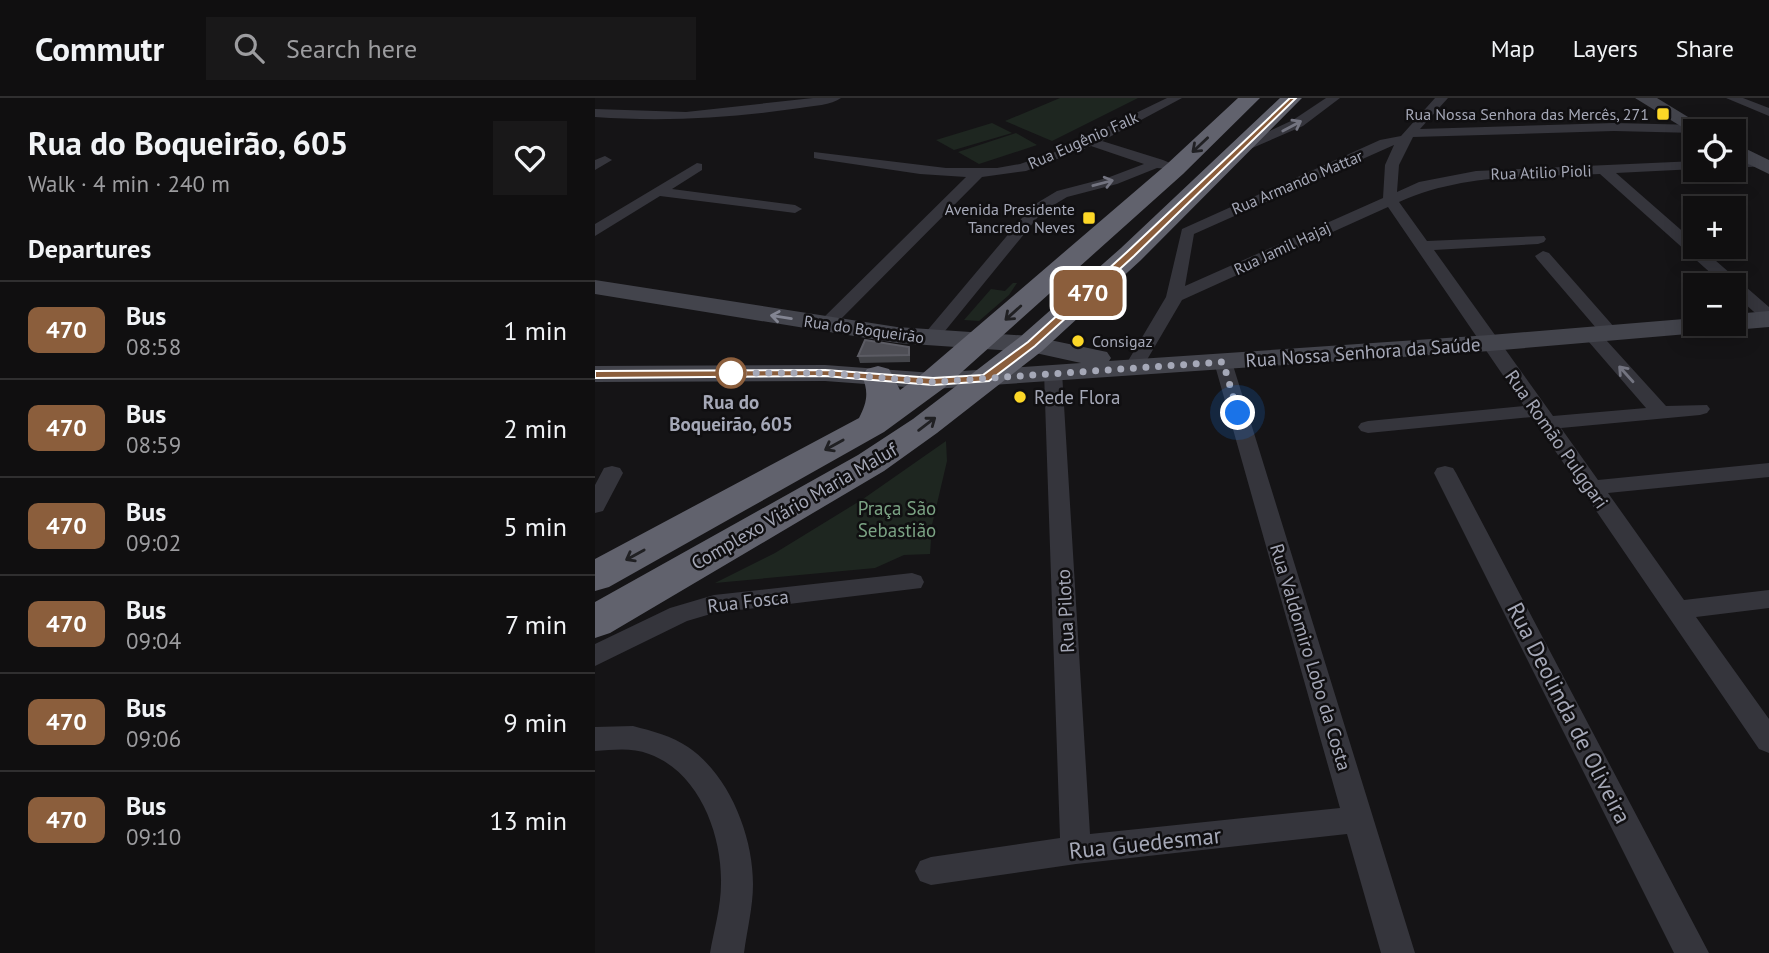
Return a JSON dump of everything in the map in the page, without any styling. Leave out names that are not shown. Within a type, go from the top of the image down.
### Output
[{"type":"highway","points":[[933,382],[982,341],[1167,166],[1250,98]]},
{"type":"highway","points":[[985,379],[1031,344],[1131,254],[1292,98]]},
{"type":"highway","points":[[1131,254],[1188,232]]},
{"type":"highway","points":[[872,425],[885,395],[878,376]]},
{"type":"highway","name":"Complexo Viário Maria Maluf","points":[[595,622],[871,463],[985,379]]},
{"type":"highway","name":"Complexo Viário Maria Maluf","points":[[595,577],[872,425],[933,382]]},
{"type":"main road","points":[[1644,98],[1683,120]]},
{"type":"main road","points":[[1746,155],[1764,165]]},
{"type":"main road","name":"Rua do Boqueirão","points":[[595,287],[897,335],[1031,344],[1134,366]]},
{"type":"main road","points":[[1746,320],[1769,317]]},
{"type":"main road","name":"Rua Nossa Senhora da Saúde","points":[[595,374],[825,373],[933,382],[1490,343],[1683,326]]},
{"type":"main road","points":[[825,373],[905,368],[924,363],[929,355],[927,351],[897,335]]},
{"type":"street","points":[[595,113],[691,115],[798,105],[835,98]]},
{"type":"street","name":"Rua Eugênio Falk","points":[[819,155],[938,169],[980,171],[1029,166],[1176,98]]},
{"type":"street","points":[[1245,146],[1298,123],[1334,98]]},
{"type":"street","points":[[1390,199],[1389,176],[1393,158],[1406,136],[1442,98]]},
{"type":"street","points":[[1732,98],[1769,112]]},
{"type":"street","points":[[595,103],[615,100]]},
{"type":"street","points":[[1406,136],[1614,127],[1683,129]]},
{"type":"street","name":"Rua Armando Mattar","points":[[1188,232],[1406,136]]},
{"type":"street","points":[[1088,141],[1167,166]]},
{"type":"street","points":[[1369,150],[1393,158]]},
{"type":"street","points":[[1746,164],[1764,165]]},
{"type":"street","points":[[930,338],[1037,209],[1062,194],[1167,166]]},
{"type":"street","name":"Rua Atilio Pioli","points":[[1390,199],[1424,185],[1476,175],[1683,166]]},
{"type":"street","points":[[595,231],[697,167]]},
{"type":"street","points":[[1603,169],[1769,317]]},
{"type":"street","points":[[826,324],[980,171]]},
{"type":"street","points":[[659,192],[795,209]]},
{"type":"street","name":"Rua Romão Pulggari","points":[[1390,199],[1675,610],[1759,712],[1769,741]]},
{"type":"street","name":"Rua Jamil Hajaj","points":[[1175,297],[1390,199]]},
{"type":"street","points":[[1134,366],[1175,297],[1188,232]]},
{"type":"street","points":[[1422,246],[1538,239]]},
{"type":"street","points":[[1543,256],[1661,413]]},
{"type":"street","name":"Rua Valdomiro Lobo da Costa","points":[[1223,362],[1398,953]]},
{"type":"street","name":"Rua Piloto","points":[[1053,372],[1076,850]]},
{"type":"street","points":[[1368,427],[1700,409]]},
{"type":"street","points":[[1591,488],[1769,470]]},
{"type":"street","points":[[595,506],[612,473]]},
{"type":"street","name":"Rua Deolinda de Oliveira","points":[[1445,473],[1692,953]]},
{"type":"street","name":"Rua Fosca","points":[[595,656],[679,614],[714,604],[912,582]]},
{"type":"street","points":[[1675,610],[1769,599]]},
{"type":"street","points":[[595,739],[634,738],[663,748],[693,766],[722,808],[730,834],[737,883],[727,953]]},
{"type":"street","name":"Rua Guedesmar","points":[[931,871],[1076,850],[1359,819]]},
{"type":"green space","points":[[1060,98],[1138,98],[1052,141],[1005,121]]},
{"type":"green space","points":[[992,123],[1012,133],[954,150],[936,140]]},
{"type":"green space","points":[[1016,133],[1037,145],[979,164],[958,152]]},
{"type":"green space","points":[[1013,283],[1017,283],[1009,295],[979,321],[964,320],[991,289],[1005,291]]},
{"type":"green space","name":"Praça São Sebastião","points":[[946,441],[947,461],[932,525],[930,554],[904,555],[875,568],[715,583],[775,553],[863,499]]},
{"type":"building","points":[[865,340],[909,347],[909,355],[858,356]]},
{"type":"bus line","name":"470","points":[[595,374],[825,373],[933,382],[985,379],[1031,344],[1131,254],[1292,98]]},
{"type":"place","name":"Rua Nossa Senhora das Mercês, 271","points":[[1663,114]]},
{"type":"place","name":"Avenida Presidente Tancredo Neves","points":[[1089,218]]},
{"type":"place","name":"Consigaz","points":[[1078,341]]},
{"type":"place","name":"Rua do Boqueirão, 605","points":[[731,373]]},
{"type":"place","name":"Rede Flora","points":[[1020,397]]},
{"type":"route","points":[[731,373],[825,373],[933,382],[1134,366],[1223,362],[1238,413]]}]
